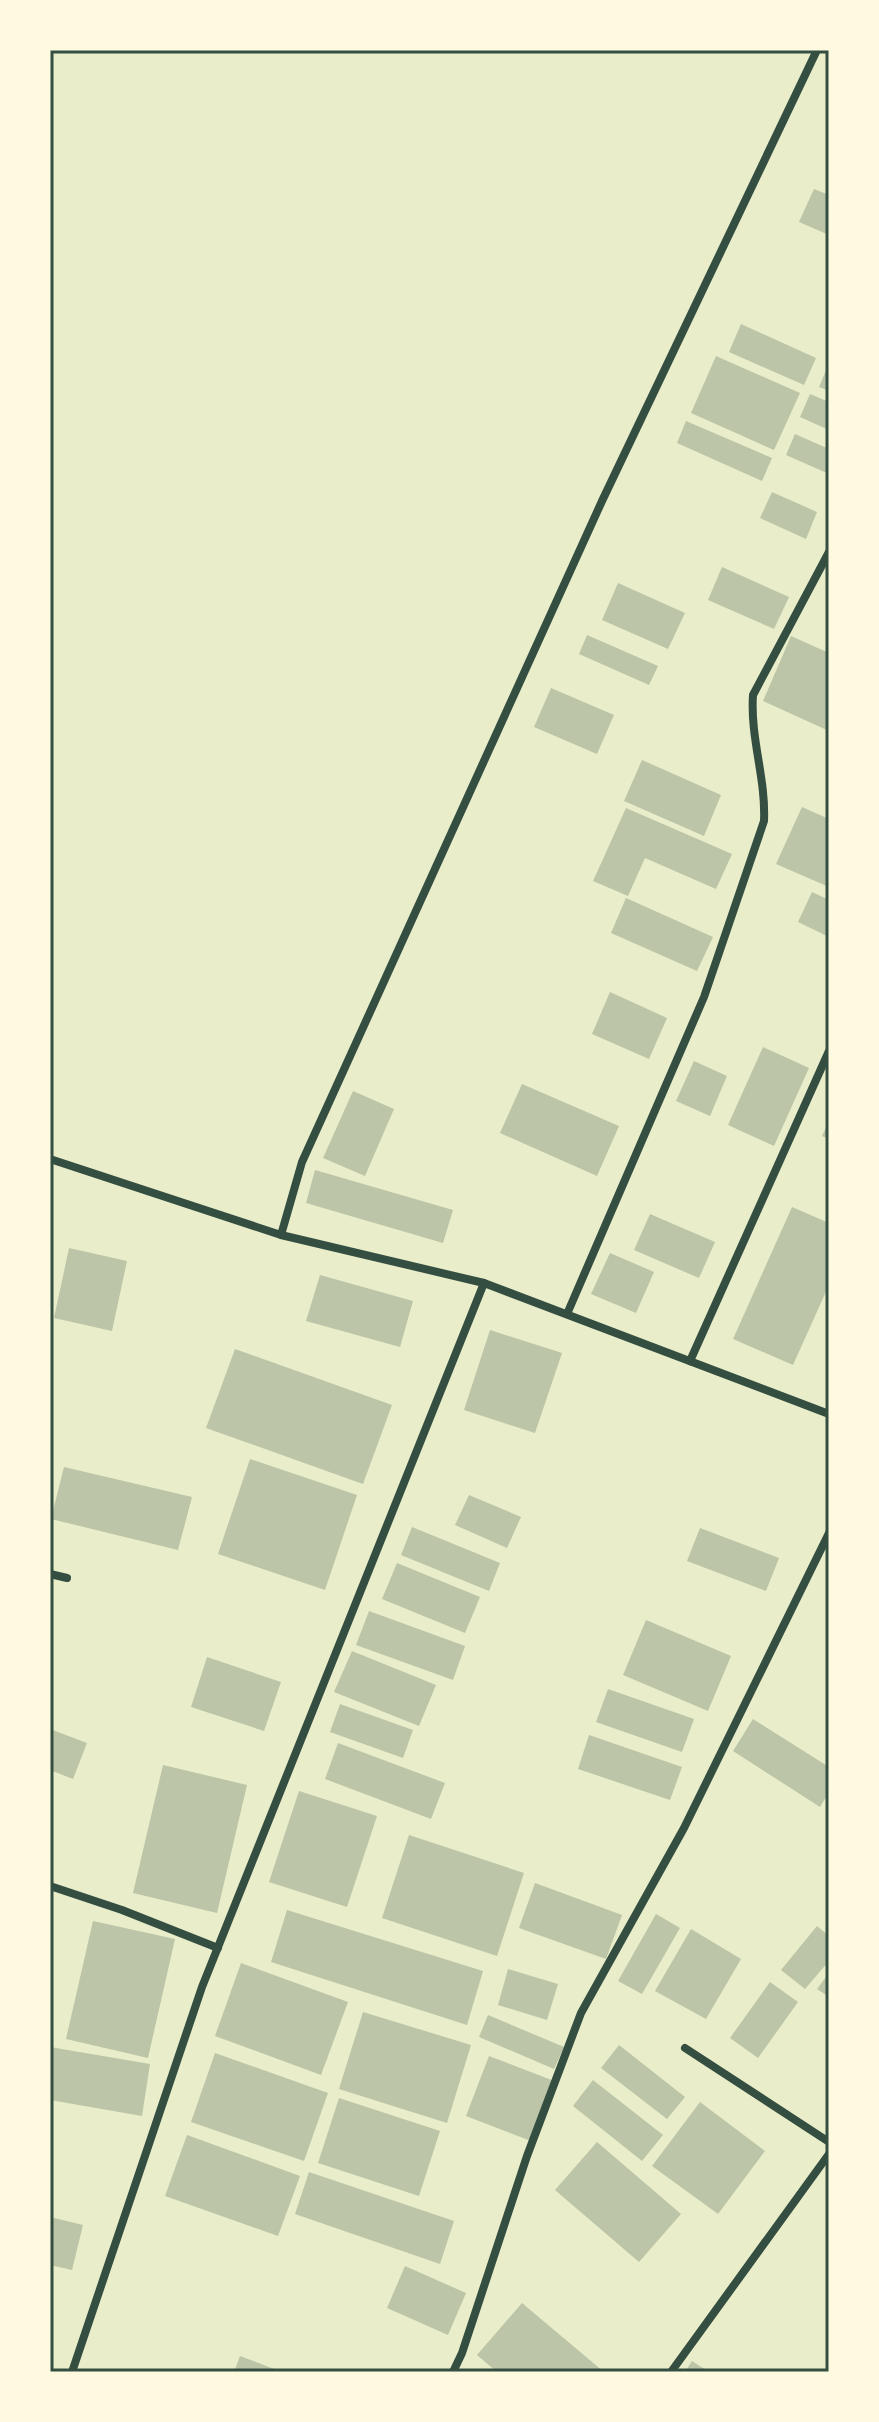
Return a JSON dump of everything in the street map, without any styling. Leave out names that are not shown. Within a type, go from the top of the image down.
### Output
[{"type":"street","points":[[281,1235],[302,1162],[602,501],[817,50]]},
{"type":"street","points":[[567,1314],[704,997],[764,821],[766,794],[751,717],[753,695],[829,552]]},
{"type":"street","points":[[690,1361],[829,1051]]},
{"type":"street","points":[[50,1159],[281,1235],[484,1283],[829,1414]]},
{"type":"street","points":[[72,2372],[202,1987],[484,1283]]},
{"type":"street","points":[[453,2372],[527,2156],[581,2013],[684,1828],[829,1533]]},
{"type":"street","points":[[50,1574],[67,1578]]},
{"type":"street","points":[[50,1886],[122,1910],[218,1948]]},
{"type":"street","points":[[685,2048],[829,2142]]},
{"type":"street","points":[[671,2372],[829,2154]]},
{"type":"building","points":[[814,189],[829,195],[829,235],[799,222]]},
{"type":"building","points":[[741,324],[816,358],[804,385],[729,352]]},
{"type":"building","points":[[716,356],[800,393],[774,450],[691,413]]},
{"type":"building","points":[[829,363],[829,391],[819,387]]},
{"type":"building","points":[[810,394],[829,402],[829,430],[800,417]]},
{"type":"building","points":[[686,421],[772,458],[762,481],[677,443]]},
{"type":"building","points":[[795,434],[829,449],[829,474],[786,455]]},
{"type":"building","points":[[772,492],[817,512],[806,539],[760,518]]},
{"type":"building","points":[[722,567],[789,597],[774,629],[708,600]]},
{"type":"building","points":[[618,583],[685,613],[668,649],[602,620]]},
{"type":"building","points":[[587,635],[658,666],[649,685],[579,654]]},
{"type":"building","points":[[791,636],[829,653],[829,731],[763,701]]},
{"type":"building","points":[[551,688],[614,715],[597,754],[534,727]]},
{"type":"building","points":[[642,760],[721,795],[704,836],[624,801]]},
{"type":"building","points":[[802,807],[829,819],[829,887],[776,864]]},
{"type":"building","points":[[626,808],[732,854],[716,889],[645,858],[628,896],[593,881]]},
{"type":"building","points":[[812,892],[829,900],[829,937],[798,922]]},
{"type":"building","points":[[626,898],[713,937],[697,971],[611,933]]},
{"type":"building","points":[[610,992],[667,1018],[649,1059],[592,1034]]},
{"type":"building","points":[[763,1047],[809,1068],[774,1146],[728,1125]]},
{"type":"building","points":[[694,1061],[727,1076],[710,1116],[676,1101]]},
{"type":"building","points":[[522,1084],[619,1126],[597,1176],[500,1133]]},
{"type":"building","points":[[353,1091],[394,1109],[365,1176],[323,1158]]},
{"type":"building","points":[[829,1121],[829,1139],[822,1136]]},
{"type":"building","points":[[315,1170],[453,1210],[443,1243],[306,1203]]},
{"type":"building","points":[[792,1207],[829,1223],[829,1285],[793,1365],[733,1339]]},
{"type":"building","points":[[650,1214],[715,1242],[699,1278],[634,1250]]},
{"type":"building","points":[[69,1248],[127,1261],[112,1331],[54,1318]]},
{"type":"building","points":[[610,1253],[654,1272],[636,1313],[591,1294]]},
{"type":"building","points":[[320,1275],[413,1301],[400,1347],[306,1321]]},
{"type":"building","points":[[490,1330],[562,1353],[535,1433],[464,1410]]},
{"type":"building","points":[[235,1349],[392,1405],[363,1484],[206,1428]]},
{"type":"building","points":[[250,1459],[357,1495],[325,1590],[218,1554]]},
{"type":"building","points":[[64,1467],[192,1497],[178,1550],[51,1519]]},
{"type":"building","points":[[469,1495],[521,1517],[507,1548],[455,1525]]},
{"type":"building","points":[[412,1527],[500,1563],[489,1591],[401,1555]]},
{"type":"building","points":[[700,1528],[779,1558],[766,1591],[687,1561]]},
{"type":"building","points":[[397,1563],[480,1597],[465,1633],[382,1599]]},
{"type":"building","points":[[369,1611],[465,1646],[453,1680],[356,1645]]},
{"type":"building","points":[[646,1620],[731,1656],[708,1711],[623,1675]]},
{"type":"building","points":[[352,1651],[436,1685],[419,1726],[334,1692]]},
{"type":"building","points":[[207,1657],[281,1682],[264,1731],[191,1707]]},
{"type":"building","points":[[608,1689],[694,1719],[682,1752],[596,1722]]},
{"type":"building","points":[[340,1704],[413,1730],[403,1758],[330,1732]]},
{"type":"building","points":[[753,1719],[829,1767],[829,1792],[820,1807],[733,1751]]},
{"type":"building","points":[[50,1729],[87,1743],[73,1779],[50,1770]]},
{"type":"building","points":[[589,1735],[682,1767],[670,1800],[578,1769]]},
{"type":"building","points":[[338,1743],[445,1783],[431,1819],[325,1779]]},
{"type":"building","points":[[163,1765],[247,1785],[217,1913],[133,1893]]},
{"type":"building","points":[[299,1791],[377,1816],[347,1907],[269,1882]]},
{"type":"building","points":[[409,1835],[524,1873],[497,1956],[382,1918]]},
{"type":"building","points":[[535,1883],[622,1915],[606,1959],[519,1928]]},
{"type":"building","points":[[287,1910],[483,1971],[467,2025],[271,1962]]},
{"type":"building","points":[[656,1914],[680,1928],[642,1994],[618,1981]]},
{"type":"building","points":[[93,1921],[175,1939],[148,2058],[66,2039]]},
{"type":"building","points":[[817,1926],[829,1936],[829,1961],[805,1989],[781,1970]]},
{"type":"building","points":[[691,1929],[741,1959],[706,2019],[655,1991]]},
{"type":"building","points":[[241,1963],[348,2002],[321,2075],[215,2036]]},
{"type":"building","points":[[508,1969],[558,1984],[547,2020],[498,2005]]},
{"type":"building","points":[[829,1973],[829,1997],[817,1989]]},
{"type":"building","points":[[770,1982],[798,2002],[758,2058],[730,2038]]},
{"type":"building","points":[[363,2012],[471,2045],[447,2123],[339,2089]]},
{"type":"building","points":[[488,2015],[564,2047],[554,2069],[479,2037]]},
{"type":"building","points":[[619,2045],[685,2097],[667,2119],[601,2068]]},
{"type":"building","points":[[50,2047],[150,2064],[142,2116],[50,2100]]},
{"type":"building","points":[[215,2053],[328,2093],[304,2161],[191,2122]]},
{"type":"building","points":[[489,2056],[554,2081],[531,2141],[466,2116]]},
{"type":"building","points":[[593,2080],[663,2135],[642,2161],[573,2106]]},
{"type":"building","points":[[339,2098],[440,2131],[419,2196],[318,2163]]},
{"type":"building","points":[[700,2102],[765,2151],[718,2214],[652,2166]]},
{"type":"building","points":[[187,2135],[300,2176],[278,2236],[165,2196]]},
{"type":"building","points":[[597,2142],[681,2214],[639,2262],[555,2190]]},
{"type":"building","points":[[309,2172],[454,2221],[440,2264],[295,2214]]},
{"type":"building","points":[[50,2217],[83,2225],[72,2270],[50,2265]]},
{"type":"building","points":[[405,2266],[466,2293],[448,2335],[387,2308]]},
{"type":"building","points":[[522,2303],[604,2372],[497,2372],[477,2355]]},
{"type":"building","points":[[240,2356],[282,2372],[234,2372]]},
{"type":"building","points":[[692,2361],[709,2372],[685,2372]]}]
